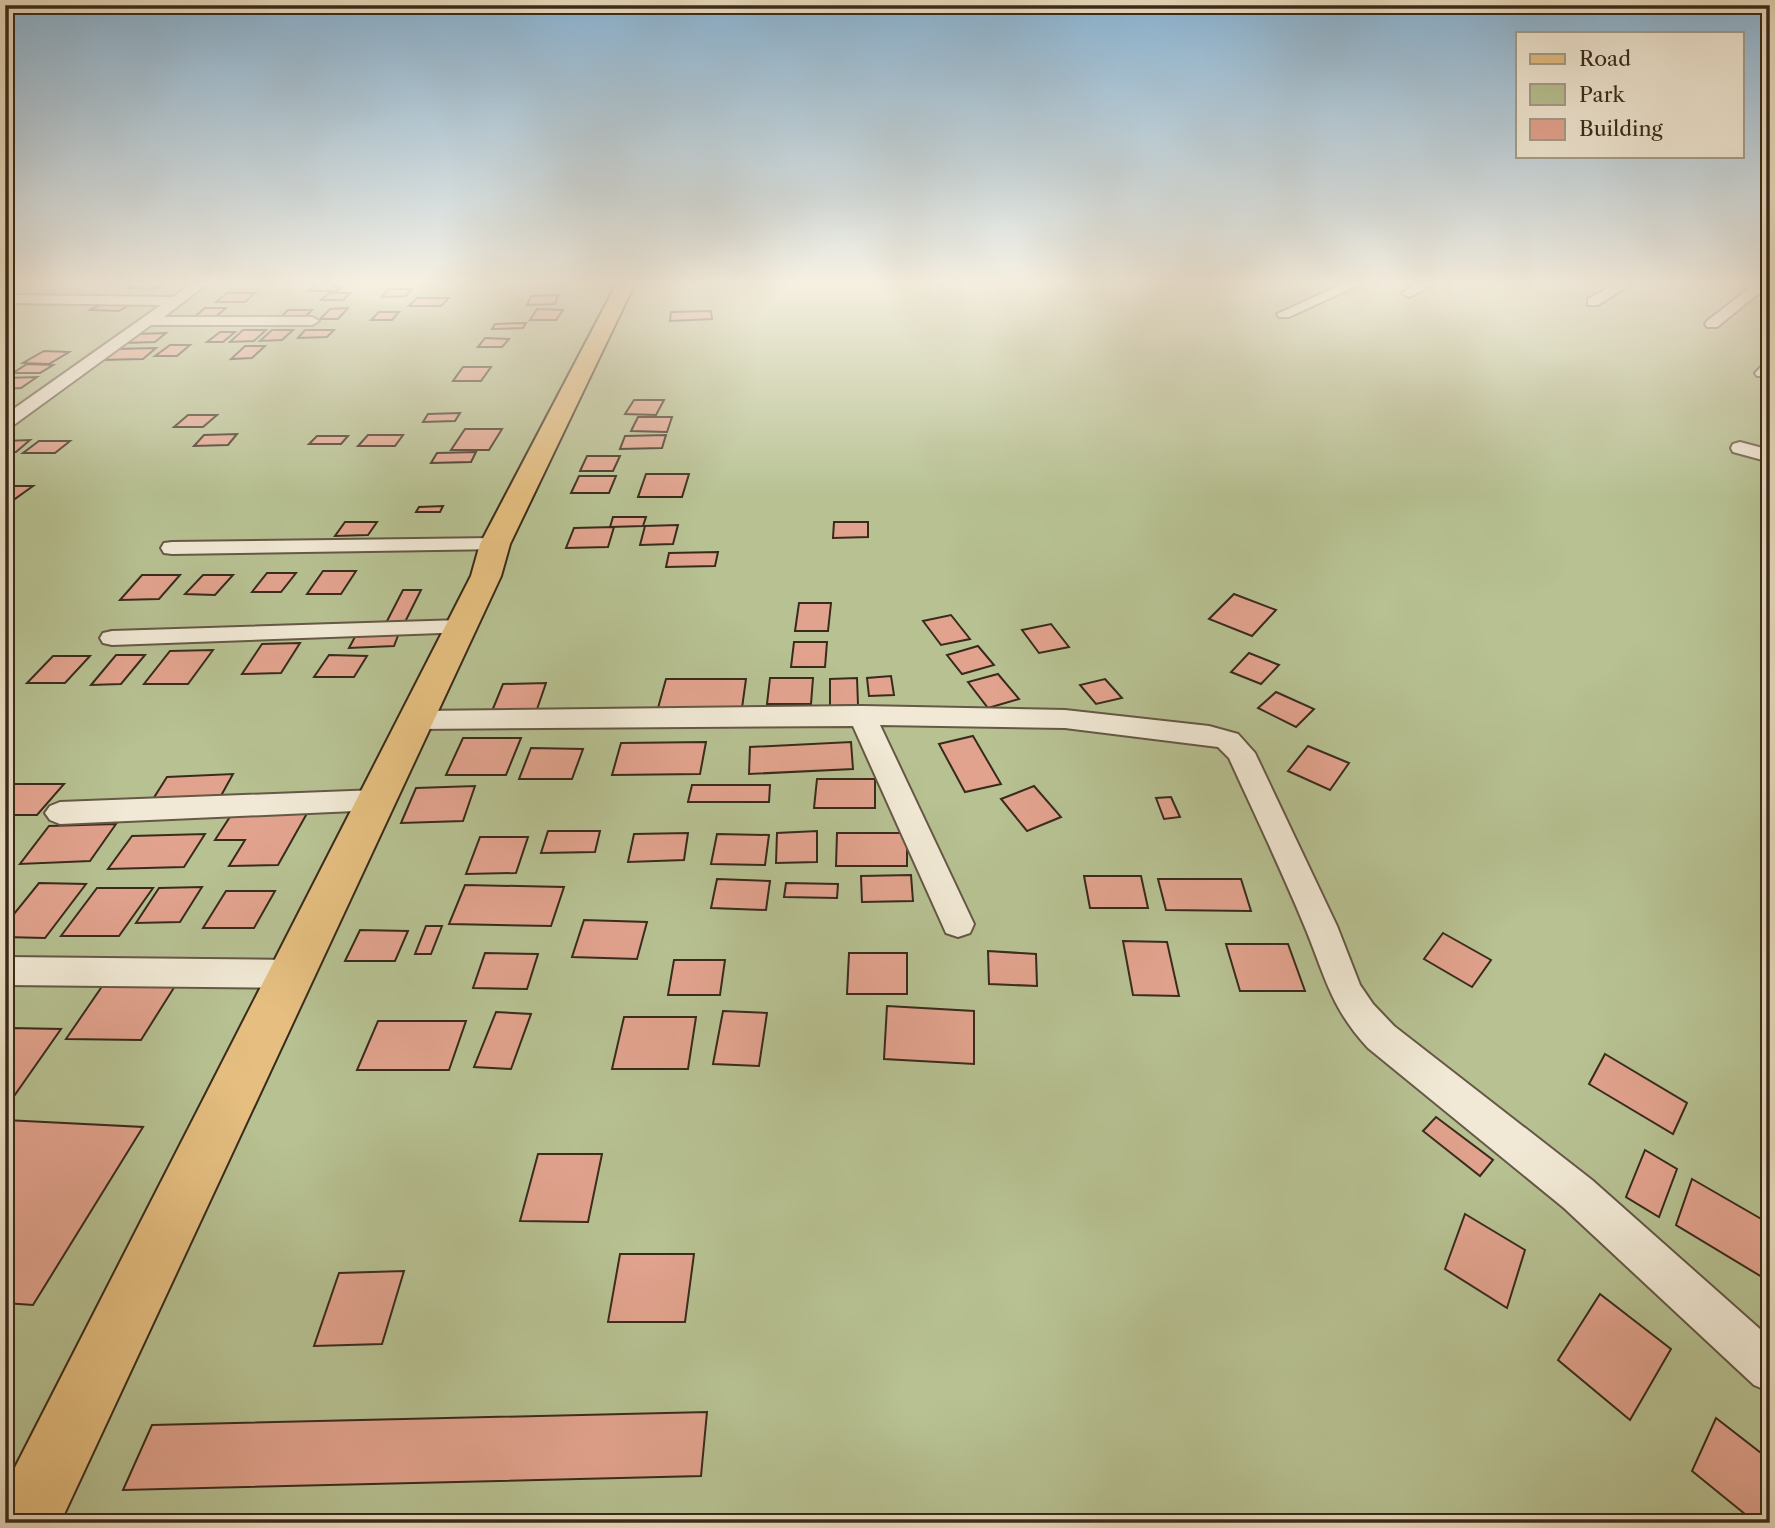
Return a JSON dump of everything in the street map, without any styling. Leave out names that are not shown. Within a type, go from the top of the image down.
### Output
[{"type":"main road","points":[[24,1523],[486,576],[495,544],[590,354]]},
{"type":"street","points":[[5,424],[100,354]]},
{"type":"street","points":[[1740,448],[1770,456]]},
{"type":"street","points":[[172,548],[495,544]]},
{"type":"street","points":[[112,638],[461,627]]},
{"type":"street","points":[[416,720],[862,715],[1065,719],[1209,735],[1228,740],[1241,753],[1321,926],[1345,991],[1360,1015],[1410,1060],[1578,1194],[1770,1369]]},
{"type":"street","points":[[862,715],[958,924]]},
{"type":"street","points":[[60,813],[377,800]]},
{"type":"street","points":[[5,971],[292,974]]},
{"type":"green space","points":[[5,354],[1770,354],[1770,1523],[5,1523]]},
{"type":"building","points":[[38,354],[65,354],[49,364],[23,363]]},
{"type":"building","points":[[107,354],[149,354],[143,359],[100,360]]},
{"type":"building","points":[[157,354],[179,354],[177,356],[155,356]]},
{"type":"building","points":[[236,354],[256,354],[252,358],[231,359]]},
{"type":"building","points":[[27,364],[53,365],[40,373],[13,373]]},
{"type":"building","points":[[463,367],[491,367],[481,381],[453,381]]},
{"type":"building","points":[[37,377],[21,388],[5,389],[5,378]]},
{"type":"building","points":[[634,400],[664,400],[656,415],[625,414]]},
{"type":"building","points":[[460,413],[455,421],[423,422],[428,414]]},
{"type":"building","points":[[188,415],[217,415],[203,427],[174,427]]},
{"type":"building","points":[[638,417],[672,417],[667,432],[631,431]]},
{"type":"building","points":[[465,429],[502,429],[489,450],[451,450]]},
{"type":"building","points":[[237,434],[228,445],[194,446],[204,435]]},
{"type":"building","points":[[368,435],[403,435],[395,446],[358,446]]},
{"type":"building","points":[[666,435],[662,448],[620,449],[625,436]]},
{"type":"building","points":[[317,436],[348,436],[341,444],[309,444]]},
{"type":"building","points":[[30,440],[16,452],[5,452],[5,441]]},
{"type":"building","points":[[39,441],[70,441],[55,453],[23,453]]},
{"type":"building","points":[[476,452],[471,462],[431,463],[437,453]]},
{"type":"building","points":[[587,456],[620,456],[613,471],[580,471]]},
{"type":"building","points":[[646,474],[689,474],[682,497],[638,497]]},
{"type":"building","points":[[579,476],[616,476],[609,493],[571,493]]},
{"type":"building","points":[[5,486],[33,486],[5,506]]},
{"type":"building","points":[[443,506],[440,512],[416,512],[419,507]]},
{"type":"building","points":[[613,517],[646,517],[643,526],[610,527]]},
{"type":"building","points":[[345,522],[377,522],[368,535],[335,536]]},
{"type":"building","points":[[834,522],[868,522],[868,537],[833,538]]},
{"type":"building","points":[[678,525],[673,544],[640,545],[645,526]]},
{"type":"building","points":[[614,527],[608,547],[566,548],[574,528]]},
{"type":"building","points":[[718,552],[715,566],[666,567],[669,553]]},
{"type":"building","points":[[323,571],[356,571],[341,594],[307,594]]},
{"type":"building","points":[[267,573],[296,573],[281,592],[252,592]]},
{"type":"building","points":[[142,575],[180,575],[159,599],[120,600]]},
{"type":"building","points":[[203,575],[233,575],[215,595],[185,594]]},
{"type":"building","points":[[403,590],[421,590],[405,622],[386,623]]},
{"type":"building","points":[[1234,594],[1276,610],[1252,636],[1209,619]]},
{"type":"building","points":[[799,603],[831,603],[828,631],[795,631]]},
{"type":"building","points":[[951,615],[970,639],[941,645],[923,621]]},
{"type":"building","points":[[1051,624],[1069,647],[1039,653],[1022,630]]},
{"type":"building","points":[[399,633],[394,646],[349,648],[356,635]]},
{"type":"building","points":[[794,642],[827,642],[825,667],[791,667]]},
{"type":"building","points":[[300,643],[281,673],[242,674],[262,644]]},
{"type":"building","points":[[978,646],[994,665],[962,674],[947,655]]},
{"type":"building","points":[[213,650],[188,684],[144,684],[170,651]]},
{"type":"building","points":[[1249,653],[1279,665],[1261,684],[1231,672]]},
{"type":"building","points":[[116,655],[145,655],[121,684],[91,685]]},
{"type":"building","points":[[329,655],[367,656],[354,677],[314,677]]},
{"type":"building","points":[[53,656],[90,656],[65,683],[27,683]]},
{"type":"building","points":[[998,674],[1019,699],[988,708],[968,682]]},
{"type":"building","points":[[891,676],[894,695],[869,696],[867,678]]},
{"type":"building","points":[[770,678],[813,678],[811,704],[767,704]]},
{"type":"building","points":[[857,678],[858,705],[830,706],[830,679]]},
{"type":"building","points":[[666,679],[746,679],[742,708],[658,708]]},
{"type":"building","points":[[1105,679],[1122,698],[1096,704],[1080,685]]},
{"type":"building","points":[[546,683],[535,715],[490,716],[503,684]]},
{"type":"building","points":[[1276,692],[1314,709],[1296,727],[1258,708]]},
{"type":"building","points":[[973,736],[1001,784],[965,792],[939,744]]},
{"type":"building","points":[[463,738],[521,738],[506,775],[446,775]]},
{"type":"building","points":[[706,742],[700,774],[612,775],[621,743]]},
{"type":"building","points":[[851,742],[853,769],[749,774],[750,747]]},
{"type":"building","points":[[1308,746],[1349,763],[1330,790],[1288,771]]},
{"type":"building","points":[[531,748],[583,749],[572,779],[519,779]]},
{"type":"building","points":[[233,774],[217,803],[148,807],[167,777]]},
{"type":"building","points":[[817,779],[875,779],[875,808],[814,808]]},
{"type":"building","points":[[13,784],[64,784],[37,815],[5,815],[5,792]]},
{"type":"building","points":[[692,785],[770,785],[769,802],[688,802]]},
{"type":"building","points":[[475,786],[463,821],[401,823],[416,788]]},
{"type":"building","points":[[1034,786],[1061,817],[1027,831],[1001,799]]},
{"type":"building","points":[[1171,797],[1180,817],[1164,819],[1156,798]]},
{"type":"building","points":[[310,808],[278,865],[229,866],[245,840],[215,840],[235,809]]},
{"type":"building","points":[[116,824],[90,861],[20,864],[49,826]]},
{"type":"building","points":[[548,831],[600,831],[595,852],[541,853]]},
{"type":"building","points":[[817,831],[817,862],[776,863],[777,833]]},
{"type":"building","points":[[688,833],[684,860],[628,862],[634,834]]},
{"type":"building","points":[[837,833],[907,833],[907,866],[836,866]]},
{"type":"building","points":[[205,834],[184,867],[108,869],[132,836]]},
{"type":"building","points":[[717,834],[769,835],[765,865],[711,864]]},
{"type":"building","points":[[480,837],[528,837],[516,873],[466,874]]},
{"type":"building","points":[[911,875],[913,901],[862,902],[861,876]]},
{"type":"building","points":[[1084,876],[1141,876],[1148,908],[1090,908]]},
{"type":"building","points":[[717,879],[770,881],[766,910],[711,908]]},
{"type":"building","points":[[1158,879],[1241,879],[1251,911],[1166,910]]},
{"type":"building","points":[[39,883],[86,884],[45,938],[5,937],[5,925]]},
{"type":"building","points":[[786,883],[838,884],[837,898],[784,897]]},
{"type":"building","points":[[465,885],[564,887],[551,926],[449,924]]},
{"type":"building","points":[[202,887],[180,922],[136,923],[159,888]]},
{"type":"building","points":[[97,888],[153,888],[119,936],[61,936]]},
{"type":"building","points":[[226,891],[275,891],[254,928],[203,928]]},
{"type":"building","points":[[584,920],[647,922],[637,959],[572,957]]},
{"type":"building","points":[[426,926],[442,926],[431,954],[415,954]]},
{"type":"building","points":[[360,930],[408,931],[395,961],[345,961]]},
{"type":"building","points":[[1443,933],[1491,960],[1472,987],[1424,959]]},
{"type":"building","points":[[1123,941],[1167,942],[1179,996],[1133,995]]},
{"type":"building","points":[[1226,944],[1288,944],[1305,991],[1240,991]]},
{"type":"building","points":[[988,951],[1036,954],[1037,986],[989,984]]},
{"type":"building","points":[[485,953],[538,954],[527,989],[473,988]]},
{"type":"building","points":[[849,953],[907,953],[907,994],[847,994]]},
{"type":"building","points":[[674,960],[725,960],[720,995],[668,995]]},
{"type":"building","points":[[103,985],[175,986],[141,1040],[66,1039]]},
{"type":"building","points":[[887,1006],[974,1011],[974,1064],[884,1059]]},
{"type":"building","points":[[723,1011],[767,1013],[759,1066],[713,1064]]},
{"type":"building","points":[[496,1012],[531,1014],[511,1069],[474,1067]]},
{"type":"building","points":[[624,1017],[696,1017],[688,1069],[612,1069]]},
{"type":"building","points":[[378,1021],[466,1021],[449,1070],[357,1070]]},
{"type":"building","points":[[10,1028],[61,1029],[12,1099],[5,1099],[5,1036]]},
{"type":"building","points":[[1605,1054],[1687,1103],[1673,1134],[1589,1084]]},
{"type":"building","points":[[1436,1117],[1493,1160],[1480,1176],[1423,1131]]},
{"type":"building","points":[[5,1120],[143,1127],[33,1305],[5,1303]]},
{"type":"building","points":[[1645,1150],[1677,1169],[1659,1217],[1626,1197]]},
{"type":"building","points":[[538,1154],[602,1154],[588,1222],[520,1221]]},
{"type":"building","points":[[1692,1179],[1770,1224],[1770,1250],[1762,1277],[1676,1225]]},
{"type":"building","points":[[1465,1214],[1525,1250],[1507,1308],[1445,1269]]},
{"type":"building","points":[[620,1254],[694,1254],[685,1322],[608,1322]]},
{"type":"building","points":[[404,1271],[382,1344],[314,1346],[339,1273]]},
{"type":"building","points":[[1600,1294],[1671,1349],[1630,1420],[1558,1360]]},
{"type":"building","points":[[707,1412],[701,1476],[123,1490],[152,1425]]},
{"type":"building","points":[[1716,1418],[1770,1460],[1770,1523],[1756,1523],[1692,1471]]}]
